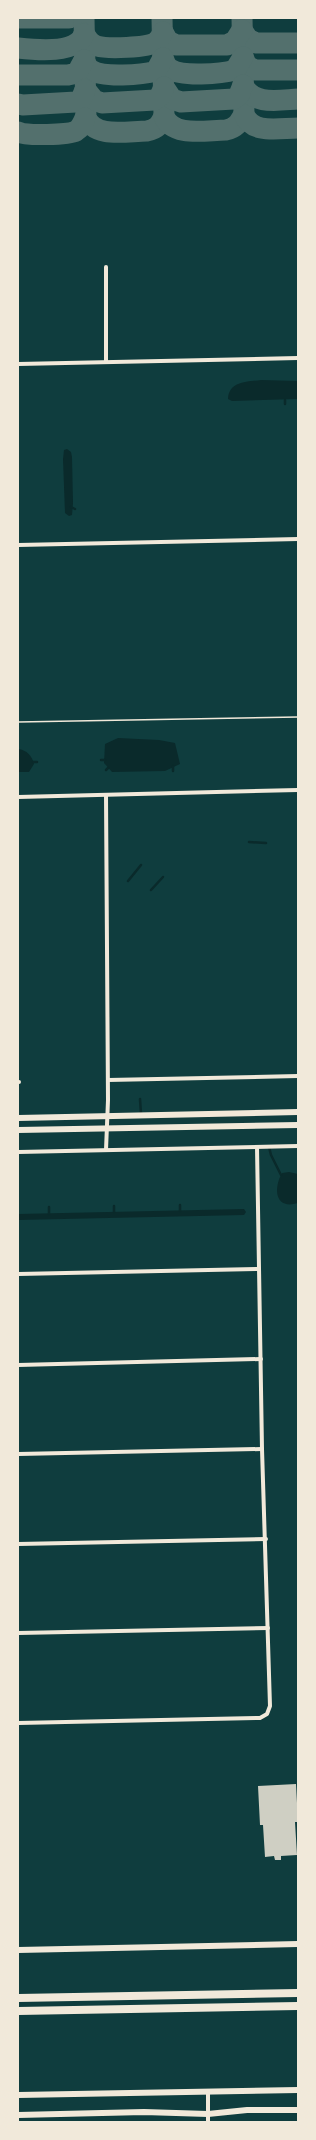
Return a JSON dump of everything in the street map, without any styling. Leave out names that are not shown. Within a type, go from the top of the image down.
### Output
[{"type":"highway","points":[[18,1998],[298,1993]]},
{"type":"highway","points":[[18,2011],[298,2006]]},
{"type":"street","points":[[106,267],[106,362]]},
{"type":"street","points":[[18,364],[298,358]]},
{"type":"street","points":[[18,545],[298,539]]},
{"type":"street","points":[[18,797],[298,790]]},
{"type":"street","points":[[106,795],[108,1080],[106,1150]]},
{"type":"street","points":[[108,1080],[298,1076]]},
{"type":"street","points":[[18,1118],[298,1112]]},
{"type":"street","points":[[18,1130],[107,1130],[298,1125]]},
{"type":"street","points":[[18,1152],[298,1146]]},
{"type":"street","points":[[18,1722],[260,1718],[267,1714],[270,1706],[262,1449],[257,1147]]},
{"type":"street","points":[[18,1274],[259,1269]]},
{"type":"street","points":[[18,1365],[260,1360]]},
{"type":"street","points":[[18,1454],[262,1449]]},
{"type":"street","points":[[18,1544],[266,1539]]},
{"type":"street","points":[[18,1633],[268,1628]]},
{"type":"street","points":[[18,1950],[298,1944]]},
{"type":"street","points":[[18,2095],[298,2090]]},
{"type":"street","points":[[208,2092],[208,2122]]},
{"type":"street","points":[[18,2115],[144,2112],[208,2114],[247,2110],[298,2110]]},
{"type":"path","points":[[18,722],[298,717]]},
{"type":"water","points":[[261,380],[298,381],[298,399],[232,401],[228,399],[229,393],[235,386],[245,382]]},
{"type":"water","points":[[67,449],[71,452],[72,457],[73,503],[72,515],[69,516],[65,513],[63,459],[64,450]]},
{"type":"water","points":[[118,738],[159,740],[175,743],[180,764],[165,771],[112,772],[104,763],[105,744]]},
{"type":"water","points":[[18,749],[26,752],[32,758],[34,764],[29,772],[18,772]]},
{"type":"water","points":[[289,1172],[298,1174],[298,1203],[285,1204],[280,1201],[278,1197],[277,1185],[279,1179],[282,1173]]},
{"type":"water","points":[[244,1209],[246,1212],[244,1215],[18,1220],[18,1214]]},
{"type":"building","points":[[296,1784],[298,1822],[295,1822],[297,1855],[281,1856],[281,1860],[275,1860],[274,1856],[265,1857],[263,1825],[260,1825],[258,1786]]},
{"type":"waterway","points":[[71,507],[75,509]]},
{"type":"waterway","points":[[173,766],[173,771]]},
{"type":"waterway","points":[[249,842],[266,843]]},
{"type":"waterway","points":[[128,881],[141,865]]},
{"type":"waterway","points":[[151,890],[163,877]]},
{"type":"waterway","points":[[140,1099],[141,1114]]},
{"type":"waterway","points":[[269,1147],[271,1155],[281,1175]]},
{"type":"waterway","points":[[180,1205],[180,1211]]},
{"type":"waterway","points":[[114,1206],[114,1212]]},
{"type":"waterway","points":[[49,1207],[49,1214]]},
{"type":"taxiway","points":[[18,18],[69,18]]},
{"type":"taxiway","points":[[84,18],[86,117],[90,124],[104,131],[112,132],[147,131],[158,126],[164,116]]},
{"type":"taxiway","points":[[162,18],[164,116],[168,123],[182,130],[226,130],[237,125],[244,114]]},
{"type":"taxiway","points":[[242,18],[244,114],[248,121],[260,128],[298,128]]},
{"type":"taxiway","points":[[242,30],[248,39],[256,43],[298,43]]},
{"type":"taxiway","points":[[163,32],[168,41],[176,45],[227,45],[235,41],[242,30]]},
{"type":"taxiway","points":[[84,33],[92,44],[102,47],[118,48],[151,44],[156,42],[163,32]]},
{"type":"taxiway","points":[[18,48],[45,50],[65,48],[80,40],[84,34]]},
{"type":"taxiway","points":[[243,57],[247,66],[255,70],[298,70]]},
{"type":"taxiway","points":[[163,58],[168,67],[176,72],[202,74],[221,73],[235,70],[243,57]]},
{"type":"taxiway","points":[[84,60],[88,68],[97,73],[123,75],[142,74],[156,71],[163,58]]},
{"type":"taxiway","points":[[18,75],[68,75],[77,73],[84,60]]},
{"type":"taxiway","points":[[243,85],[247,92],[260,99],[275,101],[298,99]]},
{"type":"taxiway","points":[[164,87],[172,99],[181,102],[234,99],[239,95],[243,85]]},
{"type":"taxiway","points":[[85,89],[94,100],[102,103],[155,100],[160,96],[164,87]]},
{"type":"taxiway","points":[[18,104],[76,102],[81,99],[85,90]]},
{"type":"taxiway","points":[[18,132],[38,134],[72,132],[76,131],[83,124],[85,118]]}]
